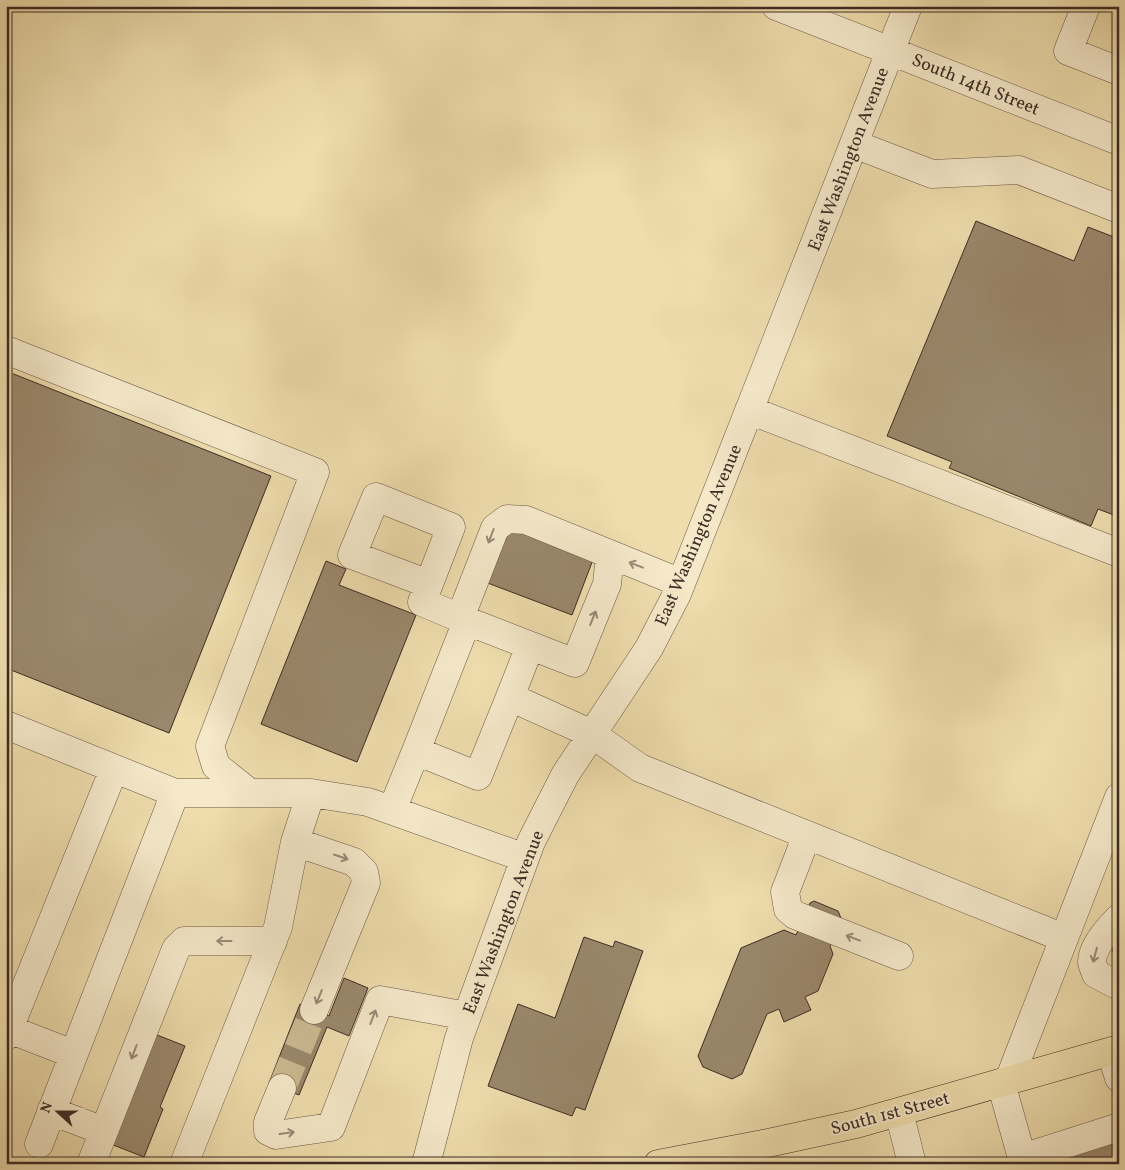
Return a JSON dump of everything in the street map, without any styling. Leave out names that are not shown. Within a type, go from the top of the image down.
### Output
[{"type":"main road","name":"South 1st Street","points":[[658,1164],[856,1124],[1115,1050]]},
{"type":"street","name":"South 14th Street","points":[[776,6],[1119,141]]},
{"type":"street","name":"East Washington Avenue","points":[[426,1164],[459,1038],[531,842],[566,775],[649,648],[681,583],[908,6]]},
{"type":"street","points":[[1086,6],[1068,51],[1119,71]]},
{"type":"street","points":[[854,144],[932,174],[1019,170],[1119,209]]},
{"type":"street","points":[[6,350],[315,472],[210,746],[216,766],[250,793]]},
{"type":"street","points":[[749,410],[1119,553]]},
{"type":"street","points":[[392,810],[416,751],[494,528],[507,519],[526,520],[681,583]]},
{"type":"street","points":[[428,584],[422,602],[463,620],[575,663],[607,584],[610,555]]},
{"type":"street","points":[[416,751],[478,776],[530,646]]},
{"type":"street","points":[[510,697],[592,734],[640,768],[1064,938]]},
{"type":"street","points":[[6,725],[175,793],[311,793],[368,802],[525,858]]},
{"type":"street","points":[[73,1054],[7,1031],[114,769]]},
{"type":"street","points":[[38,1144],[175,793]]},
{"type":"street","points":[[184,1164],[278,927],[295,842],[311,793]]},
{"type":"street","points":[[1119,796],[1005,1082],[1023,1161],[1119,1127]]},
{"type":"street","points":[[807,835],[784,892],[788,909],[795,915],[899,956]]},
{"type":"street","points":[[295,842],[354,862],[364,872],[366,883],[314,1010]]},
{"type":"street","points":[[1119,918],[1106,931],[1099,942],[1092,962],[1096,974],[1108,982],[1119,986]]},
{"type":"street","points":[[91,1164],[176,949],[184,941],[273,941]]},
{"type":"street","points":[[282,1088],[268,1122],[268,1131],[276,1134],[331,1127],[380,1000],[467,1016]]},
{"type":"street","points":[[1115,1050],[1119,1078]]},
{"type":"street","points":[[51,1111],[104,1131]]},
{"type":"street","points":[[899,1112],[912,1164]]},
{"type":"building","points":[[7,6],[24,6],[21,12]]},
{"type":"building","points":[[976,221],[1074,261],[1088,227],[1119,239],[1119,517],[1098,509],[1091,526],[949,468],[952,462],[887,436]]},
{"type":"building","points":[[6,371],[271,476],[169,733],[6,668]]},
{"type":"building","points":[[507,524],[594,557],[572,615],[485,582]]},
{"type":"building","points":[[326,561],[346,569],[339,585],[416,615],[357,762],[261,724]]},
{"type":"building","points":[[814,901],[838,911],[841,918],[830,946],[833,954],[818,991],[805,997],[811,1010],[784,1022],[779,1009],[767,1014],[742,1074],[732,1079],[703,1067],[698,1056],[741,948],[784,930],[796,935],[810,903]]},
{"type":"building","points":[[584,937],[613,947],[615,941],[643,951],[585,1110],[576,1107],[572,1116],[488,1086],[518,1004],[555,1018]]},
{"type":"building","points":[[1119,940],[1119,971],[1110,942]]},
{"type":"building","points":[[344,978],[368,988],[349,1036],[327,1027],[299,1095],[269,1083],[300,1004],[329,1016]]},
{"type":"building","points":[[152,1033],[185,1046],[160,1107],[163,1109],[144,1157],[108,1143]]},
{"type":"building","points":[[1110,1138],[1118,1164],[1042,1164]]},
{"type":"tunnel","points":[[282,1088],[314,1010]]}]
